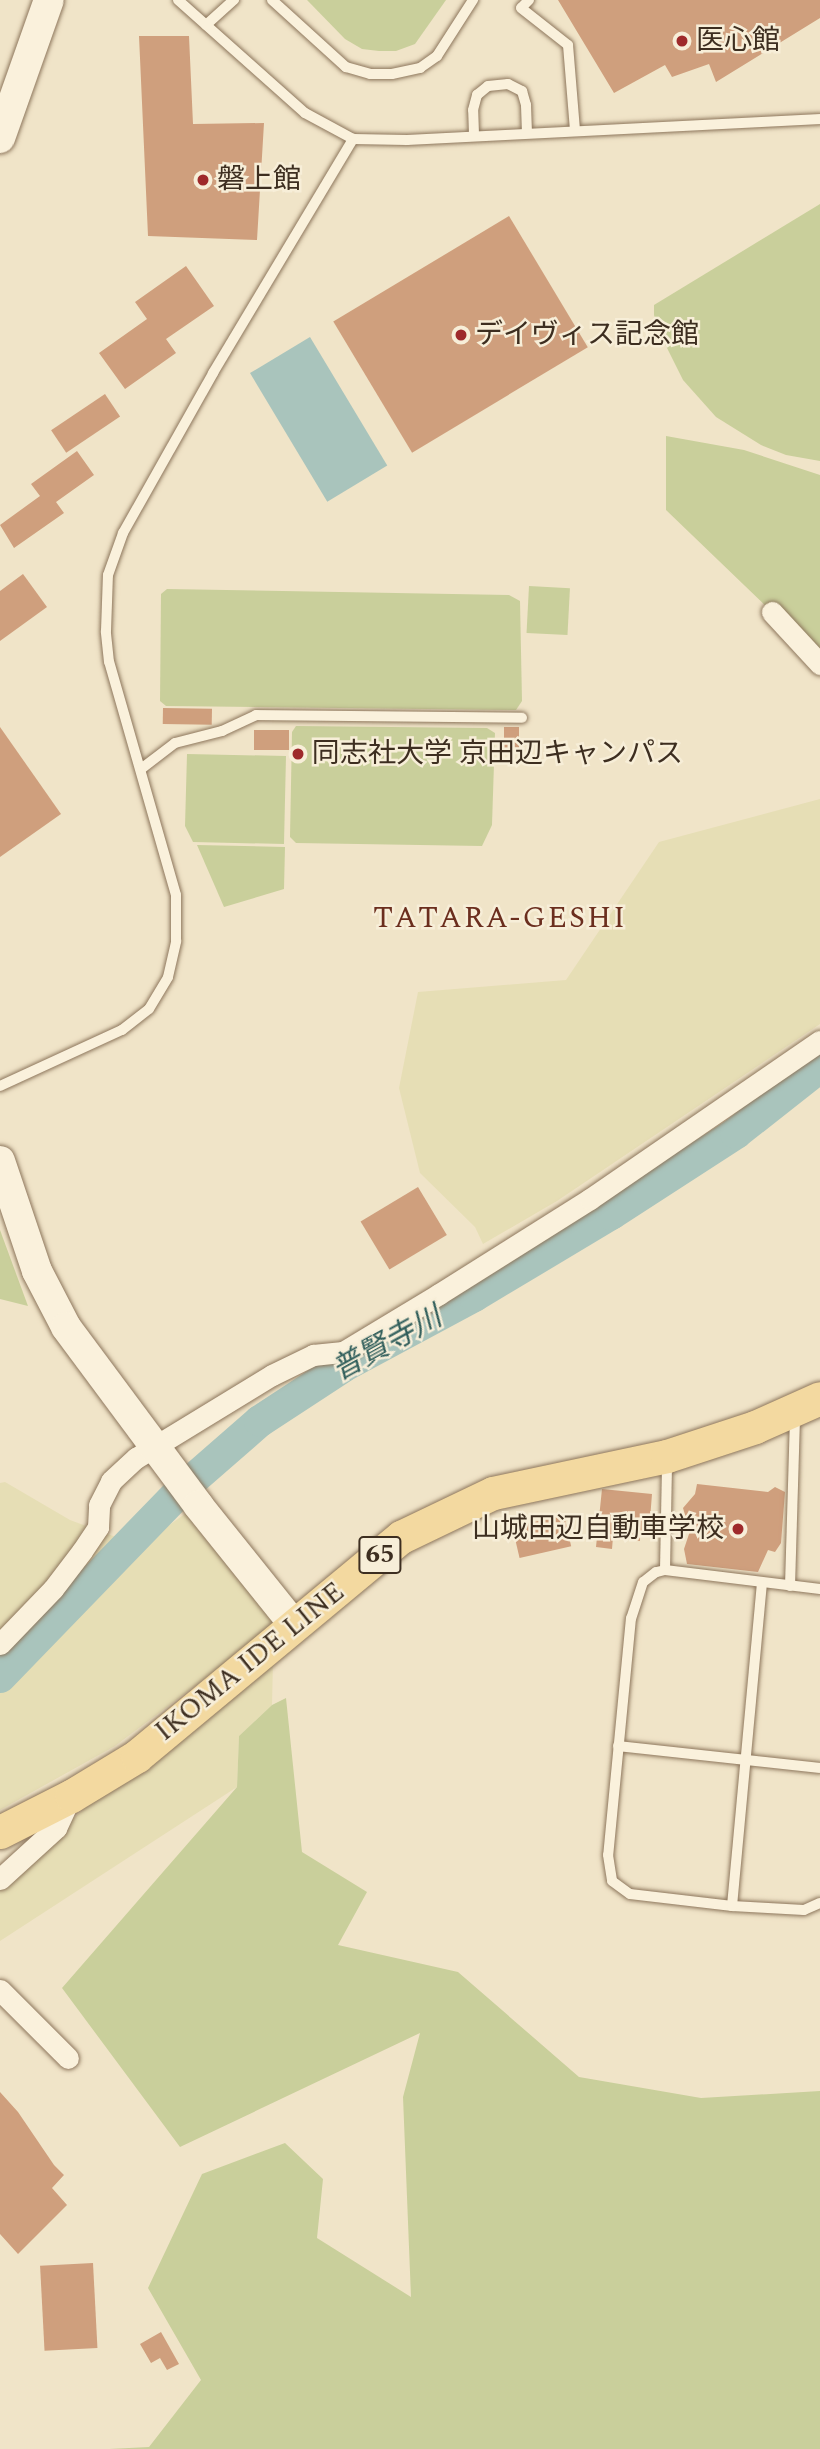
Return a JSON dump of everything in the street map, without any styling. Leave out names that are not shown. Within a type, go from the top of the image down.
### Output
[{"type":"main road","name":"IKOMA IDE LINE","points":[[0,1832],[71,1796],[137,1756],[401,1537],[493,1493],[667,1457],[808,1404]]},
{"type":"street","points":[[0,138],[49,0]]},
{"type":"street","points":[[772,612],[820,664]]},
{"type":"street","points":[[0,1644],[53,1589],[82,1551],[98,1527],[99,1505],[111,1481],[293,1365],[313,1355],[343,1352],[355,1345],[590,1199],[820,1041]]},
{"type":"street","points":[[0,1161],[37,1271],[66,1327],[198,1505],[295,1626]]},
{"type":"street","points":[[0,1879],[56,1828],[71,1796]]},
{"type":"street","points":[[0,1990],[68,2058]]},
{"type":"lane","points":[[177,0],[305,113],[353,138],[407,140],[474,134],[820,119]]},
{"type":"lane","points":[[206,25],[234,0]]},
{"type":"lane","points":[[272,0],[345,67],[370,74],[392,74],[419,68],[437,56],[473,0]]},
{"type":"lane","points":[[529,0],[521,8],[568,45],[575,130]]},
{"type":"lane","points":[[474,134],[473,110],[477,95],[488,86],[508,84],[522,91],[526,105],[527,132]]},
{"type":"lane","points":[[0,1086],[122,1030],[149,1009],[168,977],[176,941],[176,895],[109,662],[106,631],[108,575],[123,533],[213,373],[353,138]]},
{"type":"lane","points":[[141,769],[175,743],[222,730],[256,715],[522,718]]},
{"type":"lane","points":[[790,1586],[808,1404]]},
{"type":"lane","points":[[665,1570],[667,1457]]},
{"type":"lane","points":[[820,1589],[665,1570],[648,1576],[633,1608],[609,1844],[612,1881],[630,1894],[732,1906],[804,1910],[820,1903]]},
{"type":"lane","points":[[732,1906],[762,1583]]},
{"type":"lane","points":[[618,1746],[820,1768]]},
{"type":"shaded area","points":[[820,799],[820,1024],[557,1201],[483,1244],[475,1227],[420,1173],[399,1088],[418,992],[566,980],[659,842]]},
{"type":"shaded area","points":[[5,1482],[70,1520],[140,1546],[189,1511],[277,1624],[115,1746],[0,1810],[0,1483]]},
{"type":"shaded area","points":[[273,1661],[272,1705],[239,1736],[237,1787],[0,1941],[0,1886],[123,1773]]},
{"type":"green space","points":[[307,0],[446,0],[415,44],[396,51],[379,51],[362,49],[345,39]]},
{"type":"green space","points":[[820,204],[820,461],[786,455],[761,445],[716,417],[683,380],[660,334],[654,305]]},
{"type":"green space","points":[[666,436],[744,450],[820,475],[820,664],[772,612],[666,510]]},
{"type":"green space","points":[[529,586],[570,588],[567,635],[527,633]]},
{"type":"green space","points":[[167,589],[509,595],[520,601],[522,701],[516,710],[166,706],[160,701],[161,594]]},
{"type":"green space","points":[[296,726],[487,728],[495,733],[492,825],[482,846],[296,843],[290,837],[292,732]]},
{"type":"green space","points":[[187,754],[286,756],[284,844],[193,842],[185,826]]},
{"type":"green space","points":[[197,845],[285,847],[284,889],[224,907]]},
{"type":"green space","points":[[0,1230],[28,1306],[0,1299]]},
{"type":"green space","points":[[286,1698],[302,1852],[367,1892],[338,1945],[458,1972],[579,2077],[701,2098],[820,2091],[820,2449],[109,2449],[149,2447],[201,2380],[148,2288],[202,2174],[285,2143],[323,2179],[317,2238],[411,2297],[403,2097],[420,2033],[180,2147],[62,1988],[237,1787],[239,1736],[272,1705]]},
{"type":"water","points":[[310,337],[387,466],[327,502],[250,373]]},
{"type":"building","name":"医心館","points":[[558,0],[820,0],[820,18],[716,82],[709,64],[672,77],[665,65],[614,93]]},
{"type":"building","name":"磐上館","points":[[139,36],[189,36],[193,124],[264,123],[257,240],[148,236]]},
{"type":"building","name":"デイヴィス記念館","points":[[509,216],[588,347],[412,453],[333,322]]},
{"type":"building","points":[[186,266],[214,306],[166,339],[176,353],[125,389],[99,353],[147,319],[135,302]]},
{"type":"building","points":[[105,394],[120,416],[66,453],[51,430]]},
{"type":"building","points":[[77,451],[94,475],[56,502],[64,513],[14,548],[0,525],[40,496],[31,484]]},
{"type":"building","points":[[23,574],[47,607],[0,641],[0,591]]},
{"type":"building","points":[[163,708],[212,709],[212,725],[163,724]]},
{"type":"building","points":[[0,727],[61,814],[0,857]]},
{"type":"building","points":[[504,727],[519,727],[519,752],[504,752]]},
{"type":"building","points":[[254,730],[289,730],[289,750],[254,750]]},
{"type":"building","points":[[418,1187],[447,1235],[389,1270],[361,1222]]},
{"type":"building","name":"山城田辺自動車学校","points":[[697,1484],[768,1492],[775,1487],[785,1492],[781,1543],[775,1552],[768,1550],[758,1572],[687,1564],[684,1549],[690,1531],[683,1508],[695,1494]]},
{"type":"building","points":[[602,1489],[652,1494],[649,1532],[640,1534],[640,1541],[613,1537],[612,1549],[596,1547]]},
{"type":"building","points":[[564,1515],[571,1546],[520,1558],[512,1527]]},
{"type":"building","points":[[0,2092],[64,2175],[52,2188],[67,2205],[18,2254],[0,2234]]},
{"type":"building","points":[[93,2263],[97,2348],[45,2351],[40,2266]]},
{"type":"building","points":[[161,2332],[179,2364],[167,2370],[160,2358],[151,2363],[140,2344]]},
{"type":"waterway","name":"普賢寺川","points":[[0,1677],[182,1489],[260,1421],[344,1366],[474,1296],[611,1214],[736,1133],[820,1067]]},
{"type":"place","name":"医心館","points":[[682,41]]},
{"type":"place","name":"磐上館","points":[[203,180]]},
{"type":"place","name":"デイヴィス記念館","points":[[461,335]]},
{"type":"place","name":"同志社大学 京田辺キャンパス","points":[[298,754]]},
{"type":"place","name":"山城田辺自動車学校","points":[[738,1529]]},
{"type":"district","name":"TATARA-GESHI","points":[[500,918]]}]
